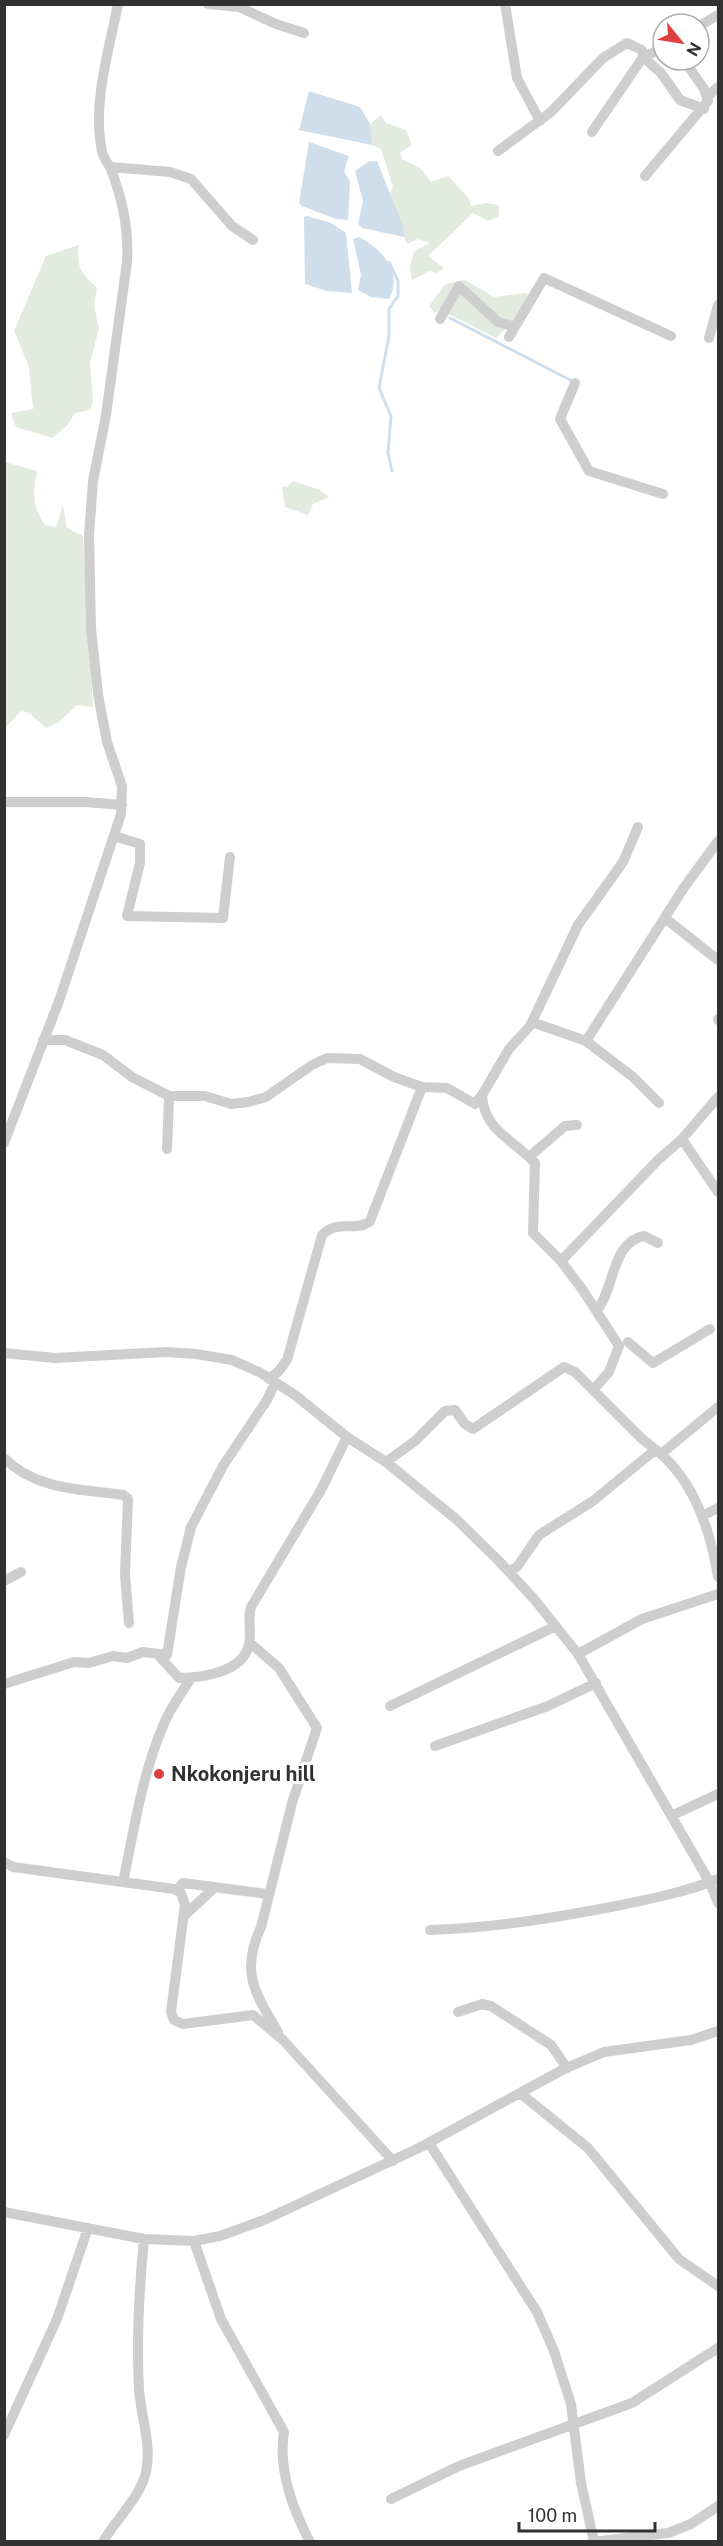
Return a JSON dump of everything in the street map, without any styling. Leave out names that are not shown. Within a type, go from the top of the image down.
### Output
[{"type":"street","points":[[4,1143],[6,1130],[81,938],[122,805],[123,786],[108,742],[98,694],[91,628],[89,574],[90,506],[106,415],[128,262],[125,220],[110,167],[102,154],[99,118],[117,4]]},
{"type":"street","points":[[208,4],[239,7],[266,20],[304,33]]},
{"type":"street","points":[[504,4],[518,78],[540,121]]},
{"type":"street","points":[[498,151],[540,121],[603,58],[622,45],[630,44],[642,50],[643,57],[661,73],[680,100],[704,109]]},
{"type":"street","points":[[592,132],[643,57],[651,53]]},
{"type":"street","points":[[692,72],[708,96]]},
{"type":"street","points":[[645,176],[704,109],[708,96],[718,87]]},
{"type":"street","points":[[110,167],[170,172],[190,179],[207,194],[228,221],[253,240]]},
{"type":"street","points":[[509,338],[544,278],[671,336]]},
{"type":"street","points":[[440,319],[459,286],[498,322],[515,327]]},
{"type":"street","points":[[709,338],[718,305]]},
{"type":"street","points":[[575,383],[560,419],[589,471],[663,494]]},
{"type":"street","points":[[4,802],[86,802],[122,805]]},
{"type":"street","points":[[43,1040],[65,1040],[103,1054],[132,1077],[169,1096],[205,1096],[231,1104],[248,1102],[266,1097],[312,1065],[327,1058],[360,1059],[394,1077],[422,1087],[447,1088],[476,1104],[509,1049],[532,1022],[578,925],[623,861],[638,827]]},
{"type":"street","points":[[114,836],[140,844],[140,863],[127,916],[223,918],[230,857]]},
{"type":"street","points":[[586,1041],[666,919],[683,889],[718,841]]},
{"type":"street","points":[[666,919],[718,960]]},
{"type":"street","points":[[532,1022],[586,1041],[633,1077],[659,1103]]},
{"type":"street","points":[[4,1684],[75,1662],[89,1663],[113,1656],[127,1658],[143,1652],[167,1655],[181,1567],[191,1527],[223,1466],[267,1400],[272,1381],[286,1360],[322,1235],[329,1228],[338,1225],[360,1226],[370,1221],[422,1087]]},
{"type":"street","points":[[482,1095],[483,1113],[498,1130],[535,1163],[533,1233],[561,1261],[597,1310],[619,1346],[609,1372],[593,1390]]},
{"type":"street","points":[[167,1149],[169,1096]]},
{"type":"street","points":[[561,1261],[657,1160],[682,1139],[718,1097]]},
{"type":"street","points":[[529,1157],[565,1126],[577,1125]]},
{"type":"street","points":[[682,1139],[718,1192]]},
{"type":"street","points":[[597,1310],[607,1296],[616,1265],[631,1242],[644,1236],[658,1243]]},
{"type":"street","points":[[628,1342],[653,1363],[710,1329]]},
{"type":"street","points":[[4,1353],[55,1358],[134,1353],[196,1354],[232,1360],[295,1395],[347,1437],[386,1462],[456,1519],[508,1571],[578,1654],[671,1816],[714,1881],[718,1903]]},
{"type":"street","points":[[386,1462],[415,1441],[444,1411],[455,1410],[465,1424],[473,1429],[561,1368],[570,1369],[673,1466],[702,1516],[718,1577]]},
{"type":"street","points":[[508,1571],[517,1567],[538,1535],[592,1501],[718,1407]]},
{"type":"street","points":[[158,1654],[178,1678],[191,1678],[233,1666],[243,1658],[249,1644],[248,1616],[251,1607],[321,1490],[347,1437]]},
{"type":"street","points":[[4,1458],[19,1473],[52,1486],[123,1495],[128,1499],[125,1574],[129,1623]]},
{"type":"street","points":[[702,1516],[718,1508]]},
{"type":"street","points":[[4,1581],[21,1572]]},
{"type":"street","points":[[578,1654],[642,1619],[718,1594]]},
{"type":"street","points":[[390,1706],[556,1626]]},
{"type":"street","points":[[249,1644],[279,1668],[317,1728],[292,1803],[267,1894],[261,1927],[252,1946],[251,1979],[255,1993],[283,2040]]},
{"type":"street","points":[[123,1882],[145,1777],[154,1749],[170,1711],[191,1678]]},
{"type":"street","points":[[435,1746],[548,1706],[596,1683]]},
{"type":"street","points":[[671,1816],[718,1794]]},
{"type":"street","points":[[4,1862],[13,1867],[177,1890],[183,1897],[184,1916],[171,2012],[174,2020],[183,2024],[253,2015],[283,2040],[393,2161]]},
{"type":"street","points":[[430,1930],[476,1929],[577,1914],[646,1900],[714,1881]]},
{"type":"street","points":[[177,1890],[183,1883],[267,1894]]},
{"type":"street","points":[[184,1916],[215,1887]]},
{"type":"street","points":[[458,2012],[482,2004],[491,2006],[551,2045],[567,2068]]},
{"type":"street","points":[[4,2212],[144,2240],[194,2241],[242,2230],[393,2161],[567,2068],[616,2049],[691,2040],[718,2031]]},
{"type":"street","points":[[520,2093],[588,2148],[680,2259],[718,2286]]},
{"type":"street","points":[[429,2143],[537,2312],[564,2381],[574,2425],[581,2483],[593,2541],[668,2533],[684,2528],[718,2506]]},
{"type":"street","points":[[4,2435],[57,2319],[88,2228]]},
{"type":"street","points":[[103,2541],[135,2494],[146,2473],[136,2322],[144,2240]]},
{"type":"street","points":[[194,2241],[221,2319],[281,2426],[287,2482],[299,2522],[310,2541]]},
{"type":"street","points":[[391,2499],[459,2466],[527,2439],[574,2425],[632,2403],[718,2348]]},
{"type":"shaded area","points":[[381,115],[386,123],[406,130],[412,145],[400,153],[403,160],[420,168],[431,182],[448,176],[468,197],[471,206],[487,203],[499,205],[499,216],[488,221],[473,213],[428,256],[444,268],[437,273],[429,271],[412,280],[410,267],[414,252],[429,243],[418,239],[407,244],[390,193],[393,187],[381,149],[372,145],[370,124]]},
{"type":"shaded area","points":[[79,245],[78,259],[81,269],[97,288],[94,305],[99,329],[90,362],[93,402],[89,410],[75,413],[67,426],[52,438],[16,427],[11,413],[33,409],[29,367],[14,331],[46,256]]},
{"type":"shaded area","points":[[465,280],[494,297],[527,293],[530,305],[496,338],[451,315],[434,312],[429,306],[445,284]]},
{"type":"shaded area","points":[[5,462],[37,471],[35,500],[45,525],[56,527],[63,505],[67,528],[83,536],[93,707],[77,705],[59,722],[46,728],[29,713],[21,711],[5,728]]},
{"type":"shaded area","points":[[293,481],[320,490],[329,497],[313,504],[308,515],[285,507],[282,486],[287,487]]},
{"type":"water","points":[[309,91],[360,107],[370,124],[372,145],[299,130]]},
{"type":"water","points":[[309,142],[349,156],[344,171],[350,182],[348,220],[336,219],[299,203]]},
{"type":"water","points":[[369,161],[377,161],[403,226],[404,237],[362,228],[358,224],[363,201],[355,171]]},
{"type":"water","points":[[304,217],[331,223],[346,233],[352,293],[327,291],[305,284]]},
{"type":"water","points":[[359,237],[375,248],[388,262],[394,280],[389,299],[371,297],[358,290],[361,275],[353,239]]},
{"type":"waterway","points":[[389,262],[398,281],[398,296],[389,309],[389,336],[379,388],[391,416],[388,453],[392,471]]},
{"type":"waterway","points":[[450,318],[574,382]]},
{"type":"place","name":"Nkokonjeru hill","points":[[159,1774]]}]
